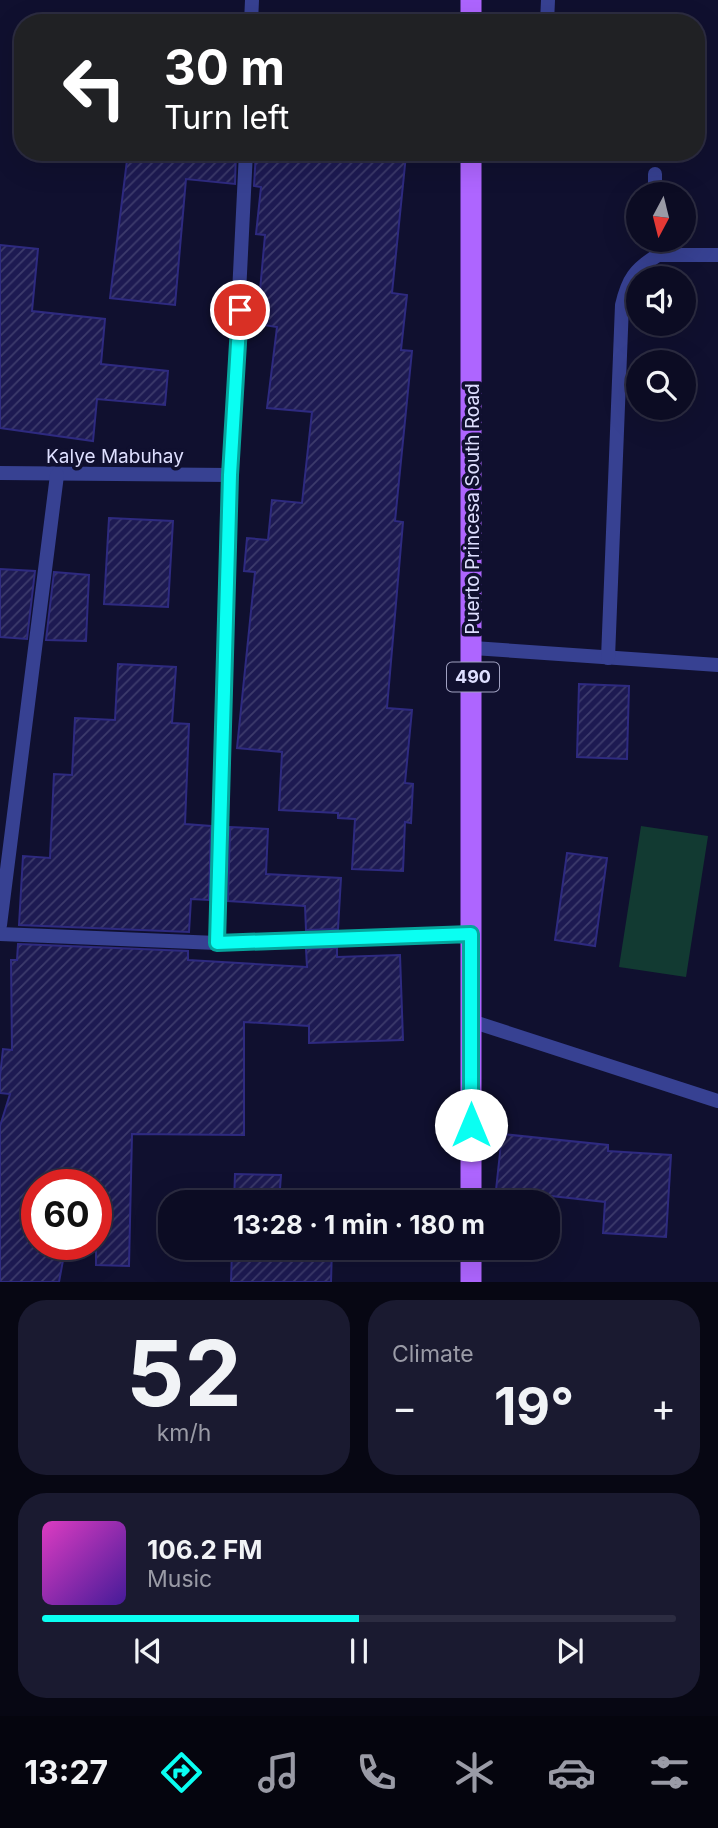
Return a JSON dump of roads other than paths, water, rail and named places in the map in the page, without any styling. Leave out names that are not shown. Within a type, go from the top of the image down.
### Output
[{"type":"main road","name":"Puerto Princesa South Road","points":[[471,161],[471,1190]]},
{"type":"main road","points":[[471,1260],[471,1282]]},
{"type":"street","points":[[217,943],[230,475],[246,161]]},
{"type":"street","points":[[654,174],[654,182]]},
{"type":"street","points":[[608,658],[622,305],[627,282],[636,269],[657,255],[718,255]]},
{"type":"street","name":"Kalye Mabuhay","points":[[0,473],[230,475]]},
{"type":"street","points":[[0,925],[57,475]]},
{"type":"street","points":[[473,648],[718,665]]},
{"type":"street","points":[[0,934],[217,943],[471,934]]},
{"type":"street","points":[[471,1021],[718,1101]]}]
